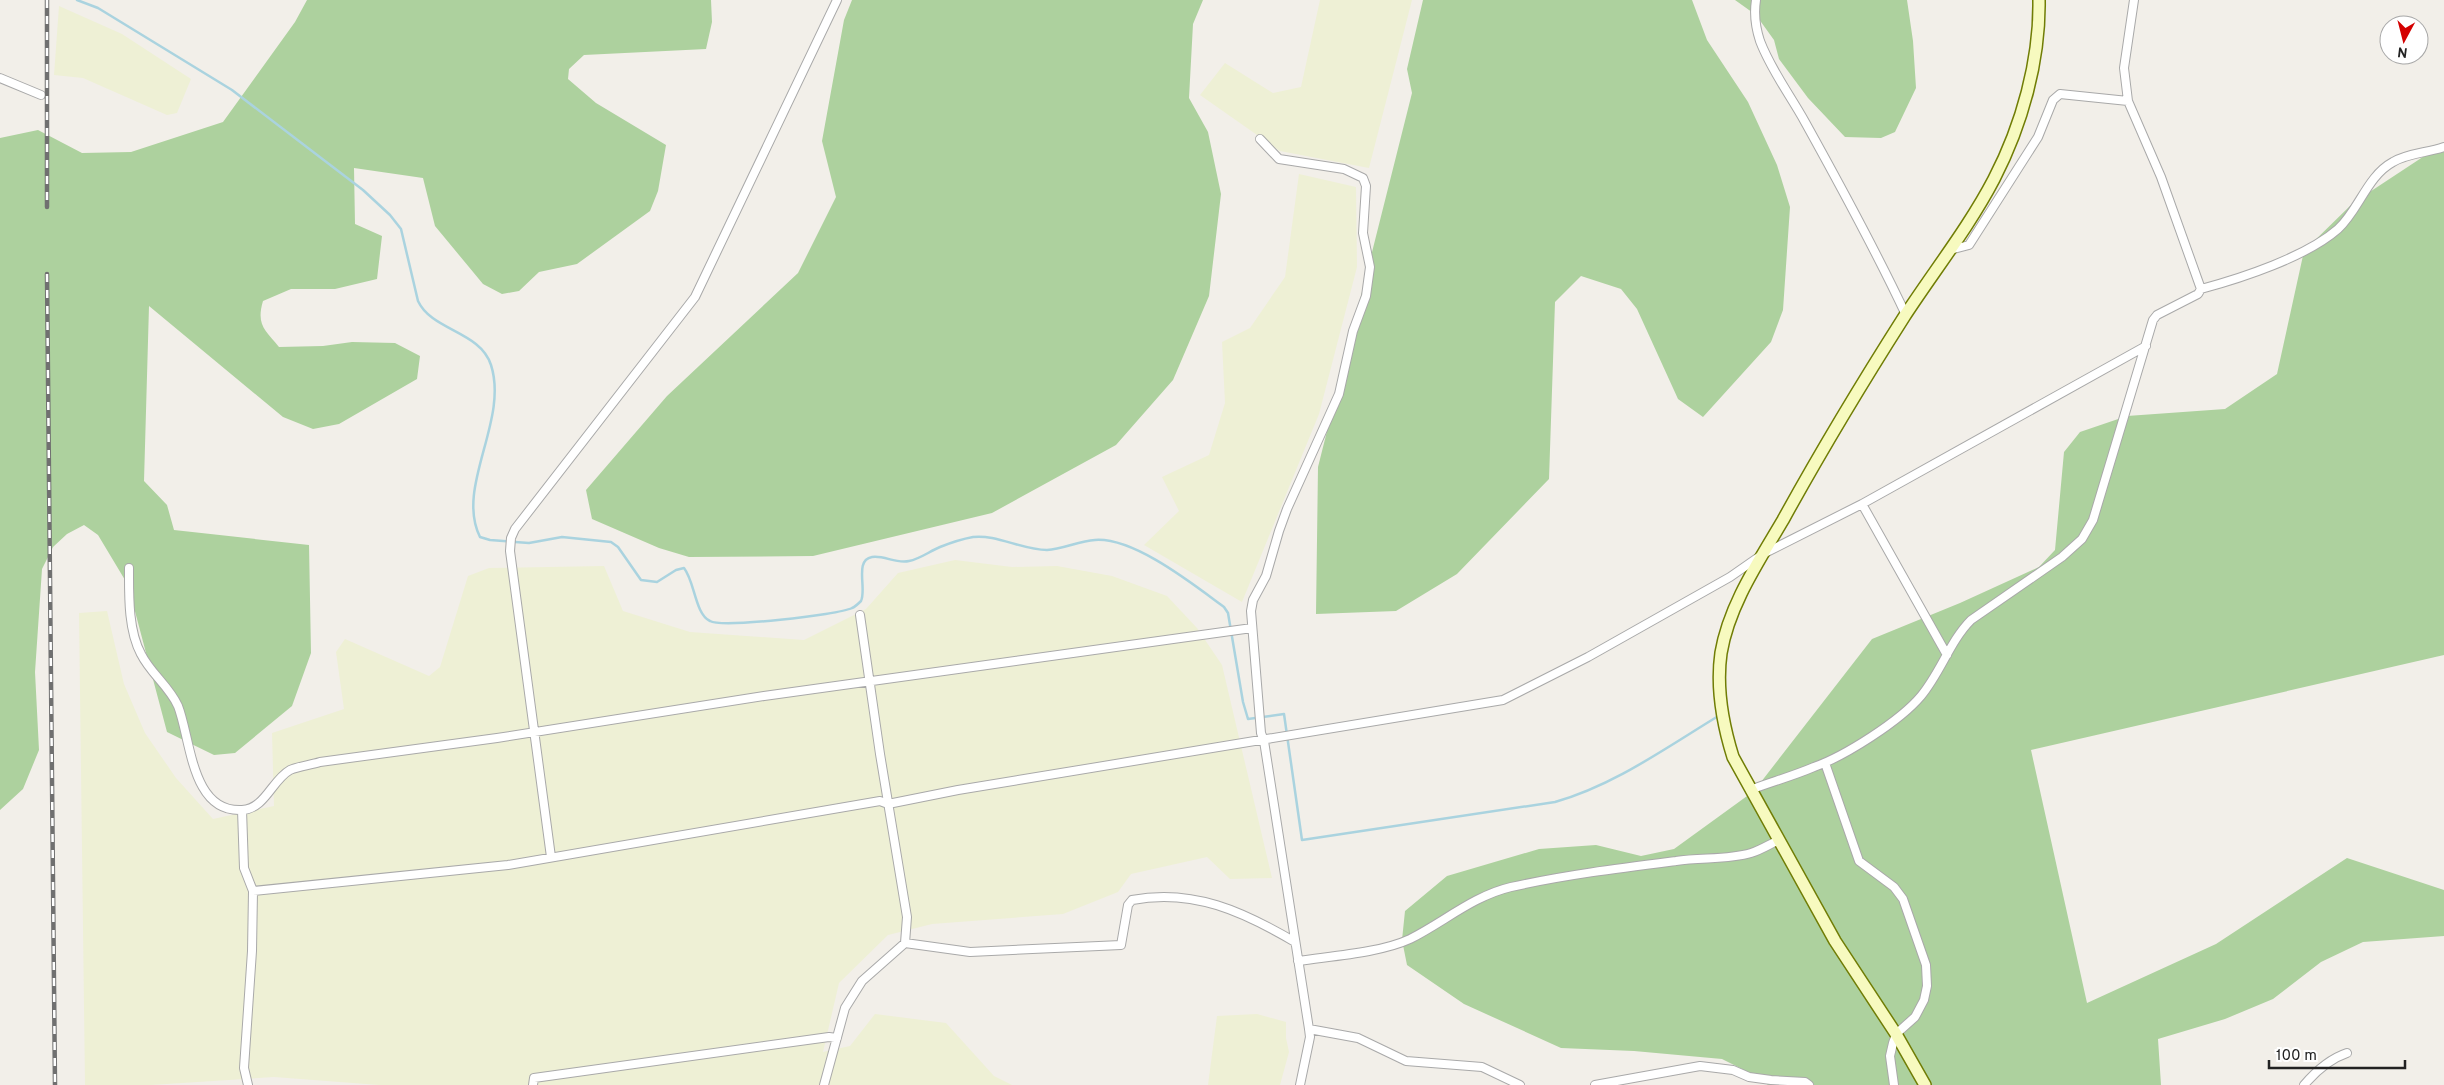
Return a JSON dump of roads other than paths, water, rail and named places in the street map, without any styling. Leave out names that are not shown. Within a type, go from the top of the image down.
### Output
[{"type":"street","points":[[551,857],[510,552],[511,538],[515,529],[695,297],[837,0]]},
{"type":"street","points":[[1756,0],[1757,26],[1760,40],[1770,64],[1805,122],[1886,272],[1906,315]]},
{"type":"street","points":[[1925,1085],[1896,1034],[1835,941],[1750,790],[1734,757],[1724,730],[1721,701],[1721,654],[1740,594],[1860,389],[1994,179],[2014,133],[2027,90],[2036,47],[2039,0]]},
{"type":"street","points":[[2134,0],[2124,68],[2128,101],[2161,177],[2201,289]]},
{"type":"street","points":[[0,78],[41,95]]},
{"type":"street","points":[[1950,250],[1969,245],[2038,137],[2053,100],[2060,94],[2128,101]]},
{"type":"street","points":[[1260,139],[1279,159],[1344,169],[1363,178],[1366,186],[1363,233],[1370,267],[1366,296],[1353,331],[1338,394],[1278,531],[1266,576],[1253,600],[1252,628],[1261,733],[1264,741],[1310,1037],[1300,1085]]},
{"type":"street","points":[[1750,790],[1825,763],[1887,726],[1912,706],[1922,694],[1960,631],[1971,620],[2062,557],[2082,539],[2095,512],[2153,320],[2157,315],[2198,294],[2201,289],[2246,276],[2296,254],[2326,237],[2353,214],[2376,176],[2385,166],[2402,158],[2444,147]]},
{"type":"street","points":[[253,890],[508,865],[800,813],[880,801],[888,804],[958,790],[1504,700],[1644,626],[1730,576],[1763,554],[1862,504],[2146,346]]},
{"type":"street","points":[[1862,504],[1947,655]]},
{"type":"street","points":[[129,568],[134,636],[141,654],[171,692],[175,700],[196,774],[210,798],[229,809],[242,810],[252,808],[292,769],[320,762],[1252,628]]},
{"type":"street","points":[[824,1085],[846,1008],[862,981],[905,943],[907,917],[860,615]]},
{"type":"street","points":[[1825,763],[1859,860],[1894,887],[1903,898],[1926,965],[1927,986],[1924,1000],[1915,1017],[1896,1034],[1890,1056],[1894,1085]]},
{"type":"street","points":[[242,810],[244,868],[253,890],[252,951],[244,1068],[248,1085]]},
{"type":"street","points":[[1298,961],[1393,945],[1410,939],[1463,906],[1490,893],[1510,887],[1607,870],[1691,859],[1733,856],[1752,852],[1779,840]]},
{"type":"street","points":[[905,943],[970,952],[1121,945],[1128,905],[1132,900],[1142,898],[1182,898],[1218,904],[1247,914],[1295,942]]},
{"type":"street","points":[[1309,1029],[1358,1038],[1406,1061],[1482,1067],[1520,1085]]},
{"type":"street","points":[[533,1085],[534,1078],[658,1059],[829,1037],[837,1038]]},
{"type":"street","points":[[2304,1085],[2336,1056],[2347,1053]]},
{"type":"street","points":[[1595,1085],[1700,1066],[1733,1070],[1757,1078],[1804,1082],[1809,1085]]},
{"type":"waterway","points":[[77,0],[98,8],[232,90],[363,190],[390,215],[401,229],[418,301],[434,319],[477,345],[491,365],[495,386],[493,408],[477,475],[474,497],[474,518],[480,537],[490,540],[529,543],[562,537],[611,542],[618,547],[641,580],[657,582],[676,570],[684,568],[691,581],[701,612],[710,621],[719,623],[780,620],[826,614],[852,608],[861,601],[863,589],[862,569],[867,559],[881,557],[904,562],[909,561],[936,549],[973,537],[991,538],[1028,548],[1047,550],[1095,540],[1111,541],[1127,546],[1145,554],[1180,575],[1224,607],[1228,613],[1243,702],[1248,719],[1284,714],[1302,840],[1555,802],[1599,786],[1620,775],[1720,715]]},
{"type":"railway","points":[[47,0],[47,207]]},
{"type":"railway","points":[[47,274],[55,1085]]}]
